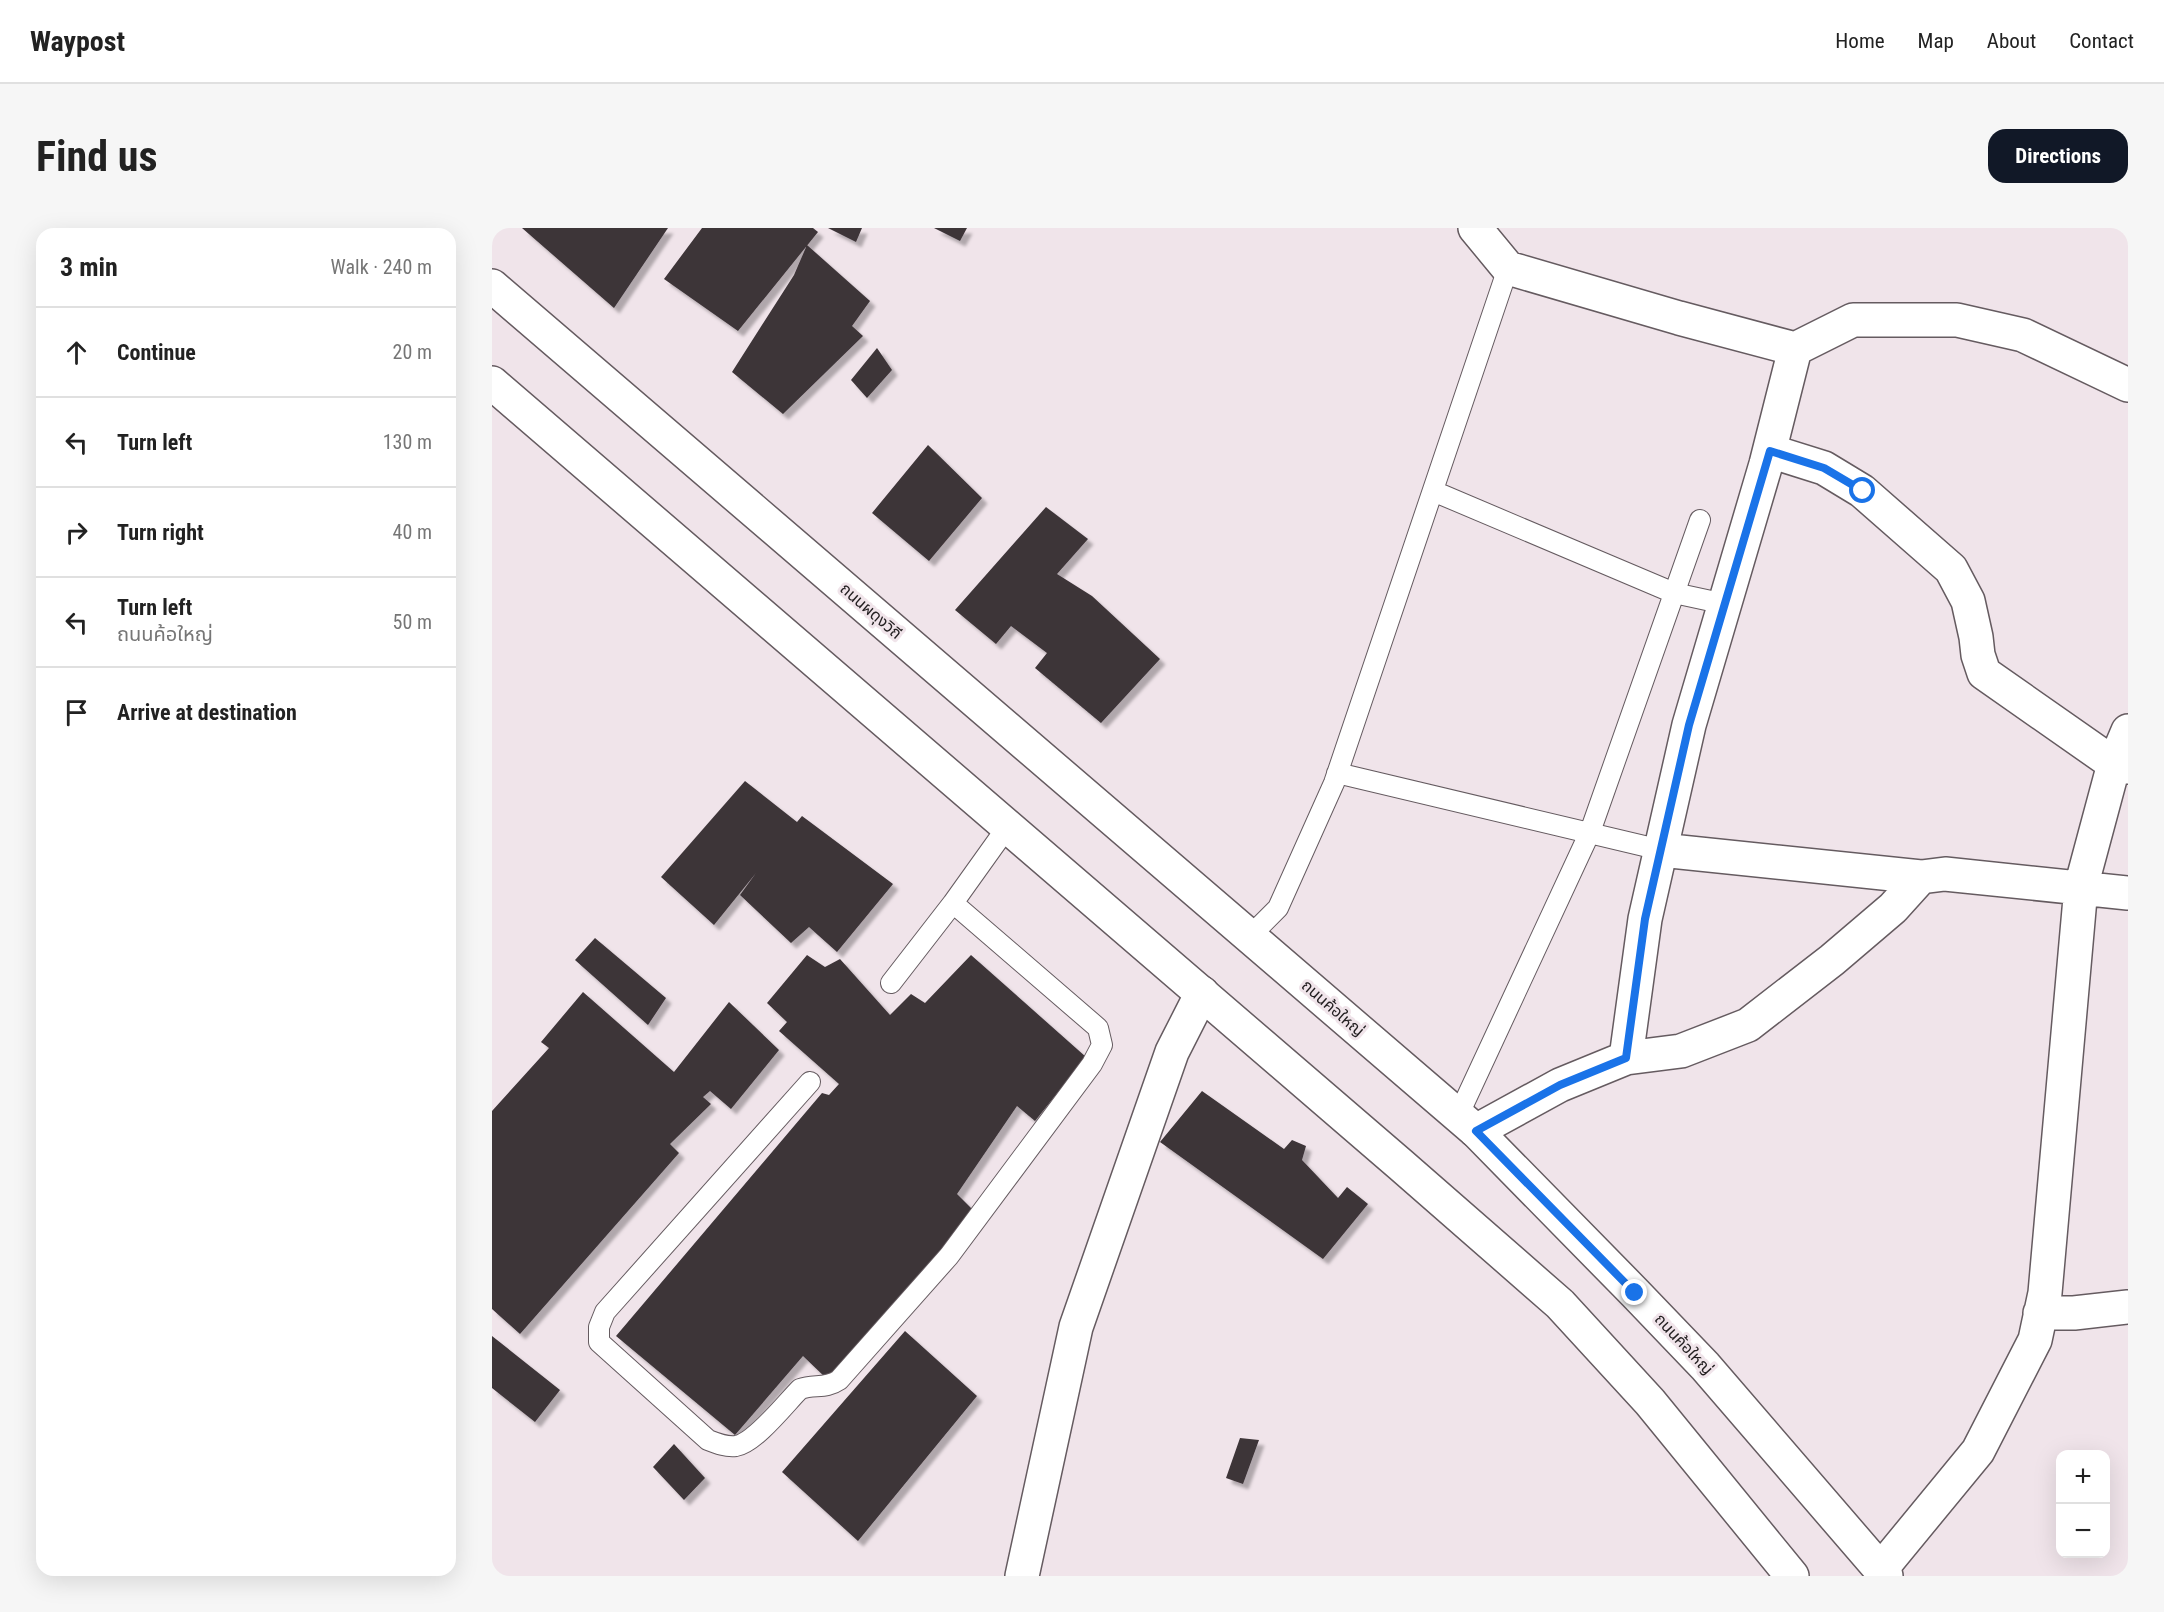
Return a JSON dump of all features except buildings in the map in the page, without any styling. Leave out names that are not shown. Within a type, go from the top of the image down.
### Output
[{"type":"street","points":[[1475,228],[1508,268],[1795,350],[1853,320],[1957,320],[2023,335],[2128,385]]},
{"type":"street","name":"ถนนผดุงวิถี","points":[[492,286],[1249,937]]},
{"type":"street","points":[[1626,1058],[1645,919],[1689,725],[1770,451],[1795,350]]},
{"type":"street","points":[[492,383],[1560,1304],[1650,1402],[1792,1576]]},
{"type":"street","points":[[1770,451],[1824,468],[1863,491],[1951,569],[1968,601],[1978,655],[1984,673],[2121,765]]},
{"type":"street","points":[[1884,1573],[1978,1451],[2035,1340],[2044,1293],[2080,887],[2121,765],[2128,731]]},
{"type":"street","points":[[1660,850],[1921,878],[1945,874],[2128,893]]},
{"type":"street","points":[[1467,1123],[1626,1058],[1681,1051],[1748,1024],[1832,960],[1893,908],[1921,878]]},
{"type":"street","name":"ถนนค้อใหญ่","points":[[1249,937],[1467,1123],[1705,1366],[1884,1573]]},
{"type":"street","points":[[1022,1576],[1076,1327],[1173,1052],[1202,993]]},
{"type":"street","points":[[2040,1313],[2074,1313],[2128,1307]]},
{"type":"lane","points":[[1249,937],[1278,908],[1337,773],[1508,268]]},
{"type":"lane","points":[[1433,491],[1674,593],[1725,604]]},
{"type":"lane","points":[[1467,1123],[1590,832],[1700,520]]},
{"type":"lane","points":[[1337,773],[1660,850]]},
{"type":"lane","points":[[891,983],[953,903],[1008,826]]},
{"type":"lane","points":[[810,1082],[605,1312],[599,1327],[599,1342],[708,1440],[722,1446],[738,1446],[751,1439],[800,1389],[808,1386],[831,1385],[839,1380],[949,1256],[1092,1064],[1102,1045],[1098,1028],[953,903]]},
{"type":"route","points":[[1635,1293],[1476,1131],[1560,1085],[1626,1058],[1645,919],[1689,725],[1770,451],[1824,468],[1863,491]]}]
